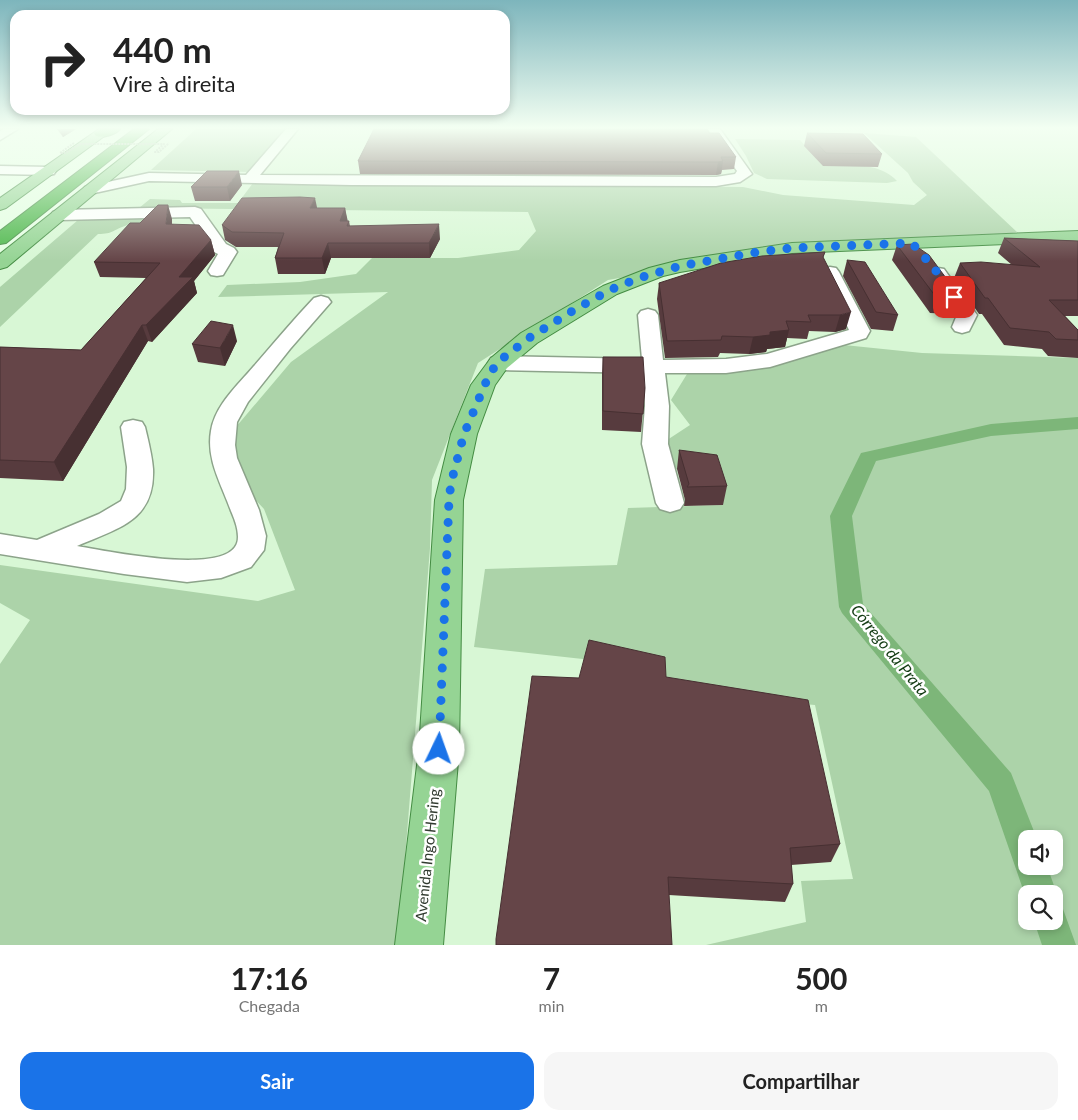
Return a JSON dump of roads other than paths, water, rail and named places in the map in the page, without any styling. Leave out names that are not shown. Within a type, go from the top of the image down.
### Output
[{"type":"highway","points":[[0,222],[65,173]]},
{"type":"highway","points":[[0,239],[84,173]]},
{"type":"main road","points":[[0,263],[90,190],[114,173]]},
{"type":"main road","points":[[0,205],[44,174]]},
{"type":"main road","name":"Avenida Ingo Hering","points":[[419,945],[439,749],[450,492],[464,434],[483,385],[498,362],[529,338],[574,310],[610,290],[656,272],[772,250],[1078,236]]},
{"type":"street","points":[[34,173],[44,174]]},
{"type":"street","points":[[250,179],[254,173]]},
{"type":"street","points":[[90,190],[144,178],[351,181],[679,181],[728,180],[742,178],[745,173]]},
{"type":"street","points":[[0,189],[44,174]]},
{"type":"street","points":[[59,215],[195,212],[220,248],[228,252],[216,271]]},
{"type":"street","points":[[912,243],[934,268],[967,315],[968,318],[962,327]]},
{"type":"street","points":[[498,362],[652,367],[726,366],[770,360],[834,340],[856,336],[860,331],[830,272]]},
{"type":"street","points":[[0,544],[82,559],[176,571],[213,570],[231,565],[244,558],[250,549],[252,536],[227,465],[222,441],[226,420],[241,395],[284,341],[321,302]]},
{"type":"street","points":[[648,316],[657,406],[655,444],[670,503]]},
{"type":"street","points":[[40,550],[109,521],[132,506],[139,489],[140,467],[132,427]]},
{"type":"waterway","name":"Córrego da Prata","points":[[1018,831],[1001,783],[851,607],[841,516],[868,457],[991,430],[1078,423]]},
{"type":"waterway","name":"Córrego da Prata","points":[[1034,875],[1038,885]]},
{"type":"waterway","name":"Córrego da Prata","points":[[1054,930],[1059,945]]}]
